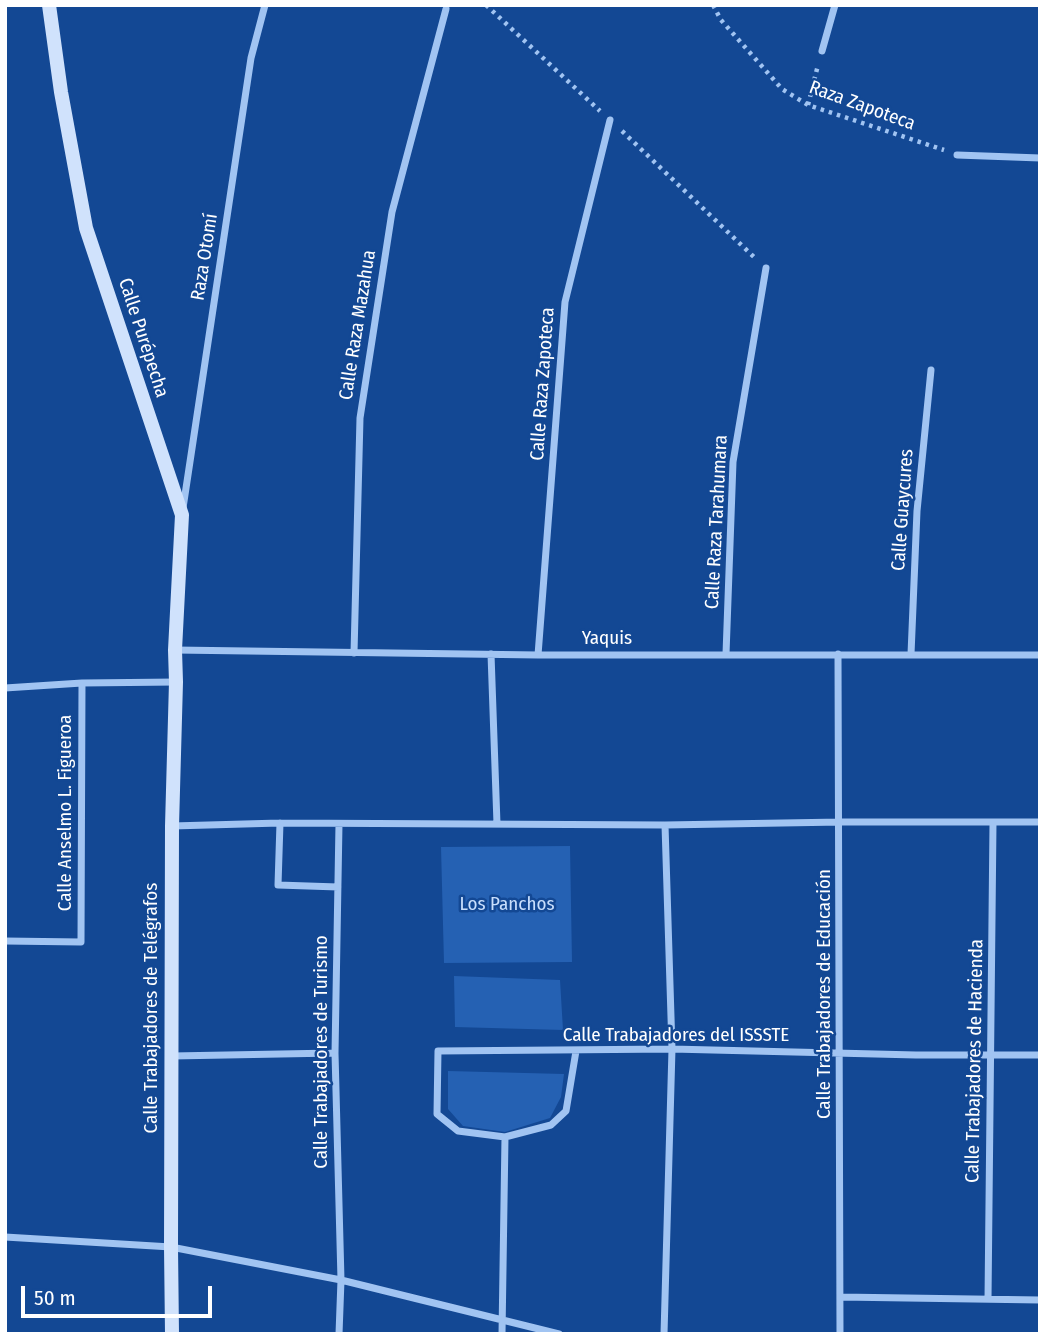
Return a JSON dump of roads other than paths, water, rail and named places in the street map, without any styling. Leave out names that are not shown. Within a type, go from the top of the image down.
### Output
[{"type":"street","name":"Calle Purépecha","points":[[49,5],[61,92],[86,228],[182,515],[175,650],[176,682]]},
{"type":"street","name":"Raza Otomí","points":[[182,515],[251,58],[265,5]]},
{"type":"street","points":[[822,51],[835,5]]},
{"type":"street","name":"Calle Raza Mazahua","points":[[354,653],[360,418],[391,212],[446,9]]},
{"type":"street","name":"Calle Raza Zapoteca","points":[[538,655],[565,302],[610,120]]},
{"type":"street","points":[[957,155],[1040,158]]},
{"type":"street","name":"Calle Raza Tarahumara","points":[[726,654],[733,462],[766,268]]},
{"type":"street","name":"Calle Guaycures","points":[[911,654],[916,511],[931,370]]},
{"type":"street","name":"Yaquis","points":[[175,650],[538,655],[1040,655]]},
{"type":"street","points":[[491,654],[497,824]]},
{"type":"street","name":"Calle Trabajadores de Educación","points":[[838,654],[841,822],[840,1334]]},
{"type":"street","points":[[5,688],[82,683],[176,682]]},
{"type":"street","name":"Calle Trabajadores de Telégrafos","points":[[173,1334],[172,826],[176,682]]},
{"type":"street","name":"Calle Anselmo L. Figueroa","points":[[5,940],[81,942],[82,683]]},
{"type":"street","name":"Calle Trabajadores de Hacienda","points":[[988,1299],[993,822]]},
{"type":"street","points":[[172,826],[1040,822]]},
{"type":"street","points":[[279,824],[278,885],[338,887]]},
{"type":"street","name":"Calle Trabajadores de Turismo","points":[[339,1334],[341,1280],[335,1053],[340,824]]},
{"type":"street","points":[[664,1334],[672,1049],[665,825]]},
{"type":"street","name":"Calle Trabajadores del ISSSTE","points":[[505,1138],[458,1131],[438,1114],[438,1051],[672,1049],[1040,1055]]},
{"type":"street","points":[[502,1334],[505,1138],[551,1125],[566,1111],[576,1051]]},
{"type":"street","points":[[172,1056],[335,1053]]},
{"type":"street","points":[[5,1237],[171,1247],[341,1280],[559,1334]]},
{"type":"street","points":[[840,1297],[1040,1300]]},
{"type":"park label","name":"Los Panchos","points":[[507,905]]}]
